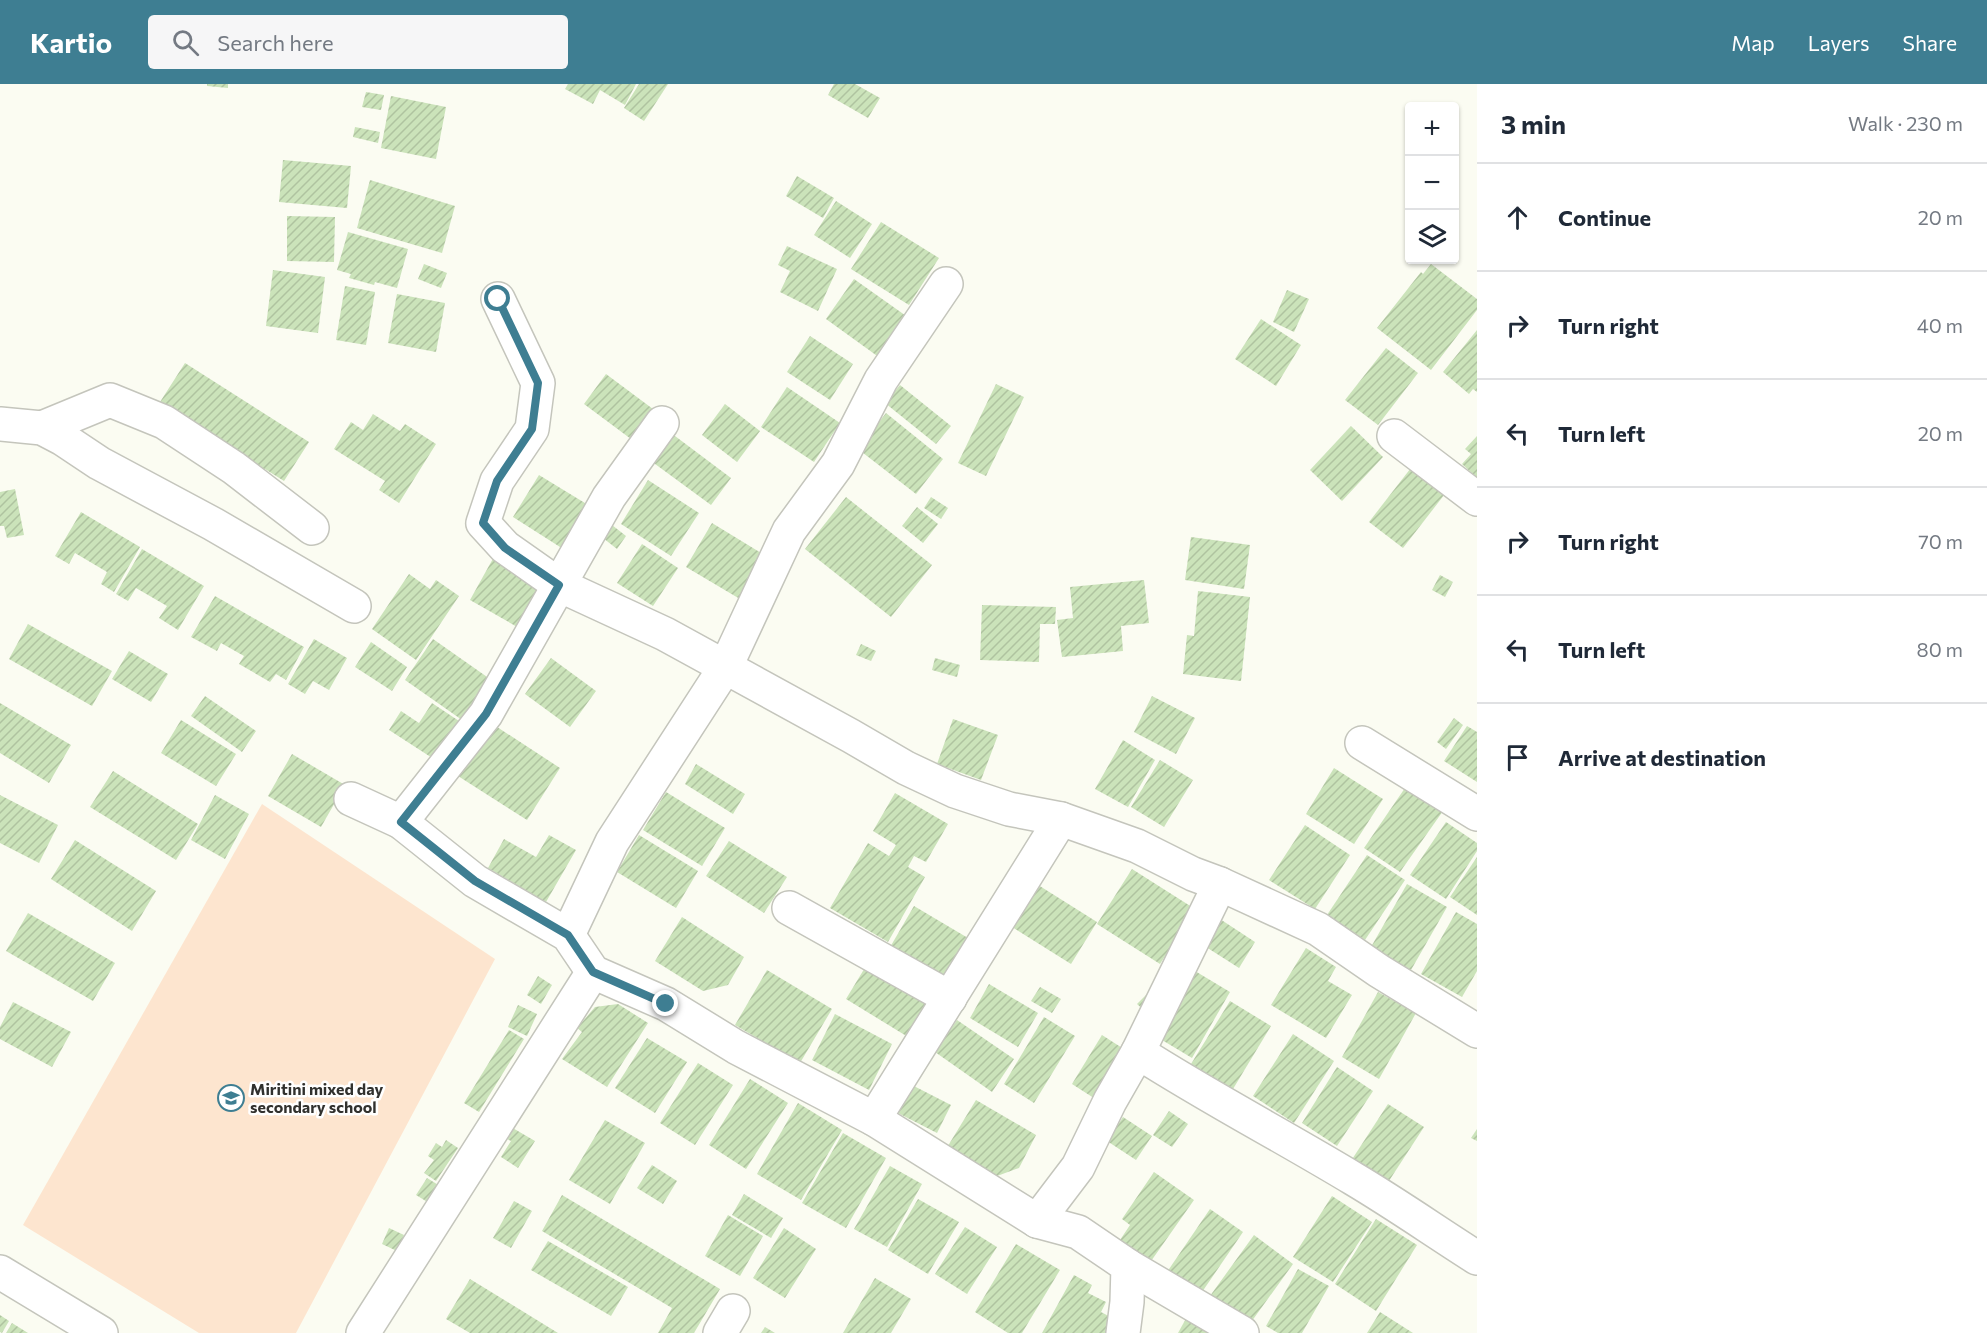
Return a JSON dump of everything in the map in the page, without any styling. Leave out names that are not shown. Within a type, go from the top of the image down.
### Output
[{"type":"street","points":[[568,935],[612,842],[726,666],[789,531],[838,464],[881,380],[946,284]]},
{"type":"street","points":[[498,299],[538,383],[532,429],[497,481],[483,523],[505,548],[559,585],[665,634],[906,768],[955,791],[1009,809],[1061,819],[1137,846],[1192,874],[1220,884],[1318,929],[1477,1031]]},
{"type":"street","points":[[42,428],[110,400],[164,422],[234,468],[312,528]]},
{"type":"street","points":[[401,822],[486,714],[609,497],[662,423]]},
{"type":"street","points":[[0,424],[20,424],[42,428],[99,463],[213,524],[354,606]]},
{"type":"street","points":[[1394,436],[1477,499]]},
{"type":"street","points":[[1362,743],[1477,814]]},
{"type":"street","points":[[351,799],[401,822],[475,881],[568,935],[593,972],[666,1004],[736,1047],[874,1119],[1037,1221],[1078,1232],[1128,1266],[1242,1333]]},
{"type":"street","points":[[874,1119],[1061,819]]},
{"type":"street","points":[[1037,1221],[1078,1167],[1110,1101],[1138,1052],[1220,884]]},
{"type":"street","points":[[789,908],[950,998]]},
{"type":"street","points":[[363,1333],[593,972]]},
{"type":"street","points":[[1138,1052],[1355,1180],[1477,1258]]},
{"type":"street","points":[[1123,1333],[1128,1266]]},
{"type":"street","points":[[0,1272],[85,1328]]},
{"type":"shaded area","points":[[262,804],[495,959],[296,1333],[199,1333],[23,1225]]},
{"type":"building","points":[[207,84],[228,84],[228,88],[207,86]]},
{"type":"building","points":[[568,84],[636,84],[625,105],[600,90],[593,104],[565,89]]},
{"type":"building","points":[[639,84],[668,84],[644,121],[624,108]]},
{"type":"building","points":[[834,84],[855,84],[880,98],[868,118],[828,95]]},
{"type":"building","points":[[366,92],[384,95],[381,110],[362,107]]},
{"type":"building","points":[[391,96],[446,107],[436,159],[381,148]]},
{"type":"building","points":[[355,127],[380,132],[378,143],[353,137]]},
{"type":"building","points":[[283,160],[351,166],[347,208],[279,202]]},
{"type":"building","points":[[797,176],[834,198],[823,218],[786,196]]},
{"type":"building","points":[[370,180],[455,206],[442,253],[357,228]]},
{"type":"building","points":[[836,201],[872,224],[850,258],[814,235]]},
{"type":"building","points":[[287,216],[335,217],[334,262],[287,261]]},
{"type":"building","points":[[881,222],[939,258],[909,305],[851,269]]},
{"type":"building","points":[[348,232],[408,249],[397,288],[349,278],[351,274],[337,270]]},
{"type":"building","points":[[787,246],[837,269],[818,311],[780,292],[790,271],[778,265]]},
{"type":"building","points":[[424,264],[447,273],[441,288],[418,279]]},
{"type":"building","points":[[1431,264],[1477,299],[1477,310],[1431,370],[1377,328],[1421,272],[1423,274]]},
{"type":"building","points":[[273,270],[325,277],[318,333],[266,326]]},
{"type":"building","points":[[854,279],[909,318],[880,358],[826,319]]},
{"type":"building","points":[[345,286],[375,292],[366,345],[336,340]]},
{"type":"building","points":[[1287,290],[1309,299],[1294,332],[1273,322]]},
{"type":"building","points":[[397,294],[445,303],[436,352],[388,343]]},
{"type":"building","points":[[1261,319],[1301,345],[1276,386],[1235,359]]},
{"type":"building","points":[[1477,330],[1477,392],[1473,389],[1469,394],[1443,372]]},
{"type":"building","points":[[810,336],[853,364],[830,400],[787,372]]},
{"type":"building","points":[[1386,348],[1418,373],[1378,425],[1345,400]]},
{"type":"building","points":[[185,363],[309,442],[284,481],[265,469],[260,476],[160,402]]},
{"type":"building","points":[[606,374],[657,412],[635,442],[584,404]]},
{"type":"building","points":[[996,384],[1024,397],[986,476],[958,463]]},
{"type":"building","points":[[900,385],[951,426],[936,444],[885,403]]},
{"type":"building","points":[[787,387],[840,423],[814,462],[761,427]]},
{"type":"building","points":[[725,404],[760,431],[737,462],[702,435]]},
{"type":"building","points":[[886,413],[943,459],[916,494],[858,449]]},
{"type":"building","points":[[373,414],[400,431],[405,424],[436,444],[399,503],[379,490],[385,481],[334,449],[351,422],[363,430]]},
{"type":"building","points":[[1351,426],[1383,457],[1342,501],[1310,470]]},
{"type":"building","points":[[671,433],[731,478],[711,505],[651,461]]},
{"type":"building","points":[[1477,436],[1477,478],[1462,464],[1471,454],[1465,449]]},
{"type":"building","points":[[1414,464],[1448,490],[1403,548],[1369,522]]},
{"type":"building","points":[[539,475],[598,511],[571,554],[513,517]]},
{"type":"building","points":[[648,480],[699,513],[671,556],[621,524]]},
{"type":"building","points":[[15,489],[24,535],[7,538],[4,526],[0,526],[0,492]]},
{"type":"building","points":[[846,497],[932,565],[891,617],[805,549]]},
{"type":"building","points":[[931,497],[948,508],[941,519],[924,508]]},
{"type":"building","points":[[917,507],[938,524],[923,543],[902,526]]},
{"type":"building","points":[[81,512],[140,547],[114,592],[101,584],[107,572],[75,553],[69,564],[55,556]]},
{"type":"building","points":[[712,523],[771,559],[745,602],[686,567]]},
{"type":"building","points":[[612,525],[626,536],[617,549],[603,538]]},
{"type":"building","points":[[1191,537],[1250,545],[1244,589],[1185,580]]},
{"type":"building","points":[[642,544],[678,568],[653,606],[617,583]]},
{"type":"building","points":[[142,549],[204,586],[178,630],[159,618],[167,606],[136,588],[128,601],[116,594]]},
{"type":"building","points":[[495,555],[552,587],[526,632],[470,600]]},
{"type":"building","points":[[409,574],[430,589],[436,580],[459,596],[416,660],[372,629]]},
{"type":"building","points":[[1440,575],[1453,582],[1445,597],[1432,590]]},
{"type":"building","points":[[1144,580],[1149,623],[1121,626],[1123,651],[1062,657],[1057,620],[1073,618],[1070,587]]},
{"type":"building","points":[[1198,591],[1250,597],[1241,681],[1183,674],[1187,635],[1194,636]]},
{"type":"building","points":[[215,596],[304,647],[286,680],[276,674],[270,682],[239,664],[244,656],[221,643],[217,651],[191,637]]},
{"type":"building","points":[[982,605],[1056,607],[1055,624],[1040,624],[1039,662],[980,660]]},
{"type":"building","points":[[28,624],[112,671],[92,706],[9,659]]},
{"type":"building","points":[[314,639],[347,658],[329,690],[313,681],[305,694],[288,684]]},
{"type":"building","points":[[433,639],[500,686],[472,727],[405,680]]},
{"type":"building","points":[[371,642],[407,667],[392,691],[355,667]]},
{"type":"building","points":[[861,644],[876,651],[871,661],[856,655]]},
{"type":"building","points":[[129,651],[168,674],[151,702],[112,679]]},
{"type":"building","points":[[551,658],[596,691],[570,727],[525,694]]},
{"type":"building","points":[[935,658],[960,665],[957,677],[932,670]]},
{"type":"building","points":[[205,696],[256,731],[242,752],[191,716]]},
{"type":"building","points":[[1152,696],[1195,718],[1176,754],[1134,732]]},
{"type":"building","points":[[0,703],[71,745],[49,783],[0,753]]},
{"type":"building","points":[[432,703],[468,727],[443,765],[389,730],[401,711],[419,723]]},
{"type":"building","points":[[1454,718],[1463,725],[1446,749],[1437,742]]},
{"type":"building","points":[[953,719],[998,735],[981,780],[937,764]]},
{"type":"building","points":[[181,720],[236,754],[216,786],[161,753]]},
{"type":"building","points":[[491,723],[560,768],[527,820],[458,776]]},
{"type":"building","points":[[1467,726],[1477,732],[1477,782],[1444,761]]},
{"type":"building","points":[[1123,740],[1155,760],[1128,807],[1095,789]]},
{"type":"building","points":[[292,754],[345,785],[321,827],[268,796]]},
{"type":"building","points":[[1160,760],[1193,780],[1164,827],[1131,807]]},
{"type":"building","points":[[696,764],[745,794],[733,814],[685,784]]},
{"type":"building","points":[[1334,768],[1383,799],[1354,844],[1306,814]]},
{"type":"building","points":[[113,771],[198,824],[176,860],[90,807]]},
{"type":"building","points":[[1407,785],[1443,811],[1400,872],[1364,848]]},
{"type":"building","points":[[666,792],[725,828],[702,866],[643,830]]},
{"type":"building","points":[[895,793],[948,824],[926,862],[914,856],[908,867],[925,877],[888,942],[830,908],[868,843],[889,856],[896,845],[873,831]]},
{"type":"building","points":[[0,795],[58,825],[39,863],[0,843]]},
{"type":"building","points":[[215,795],[249,814],[225,859],[191,840]]},
{"type":"building","points":[[1446,822],[1477,843],[1477,851],[1446,899],[1410,875]]},
{"type":"building","points":[[1305,825],[1350,855],[1315,909],[1269,880]]},
{"type":"building","points":[[549,835],[576,850],[546,902],[488,868],[504,839],[536,857]]},
{"type":"building","points":[[639,835],[698,871],[676,908],[617,872]]},
{"type":"building","points":[[75,840],[156,891],[132,931],[51,879]]},
{"type":"building","points":[[729,841],[787,877],[764,913],[706,876]]},
{"type":"building","points":[[1367,855],[1405,880],[1365,940],[1327,915]]},
{"type":"building","points":[[1477,857],[1477,915],[1450,897]]},
{"type":"building","points":[[1132,869],[1195,909],[1160,964],[1097,924]]},
{"type":"building","points":[[1035,883],[1097,922],[1071,964],[1009,925]]},
{"type":"building","points":[[1407,884],[1447,907],[1411,970],[1371,947]]},
{"type":"building","points":[[914,906],[968,938],[944,981],[889,949]]},
{"type":"building","points":[[1456,912],[1477,924],[1477,971],[1462,997],[1421,974]]},
{"type":"building","points":[[28,913],[115,963],[93,1001],[6,951]]},
{"type":"building","points":[[682,917],[744,957],[728,985],[703,991],[655,961]]},
{"type":"building","points":[[1220,919],[1255,942],[1239,968],[1203,945]]},
{"type":"building","points":[[1306,948],[1336,967],[1328,981],[1352,995],[1326,1038],[1271,1005]]},
{"type":"building","points":[[869,961],[931,999],[908,1037],[846,999]]},
{"type":"building","points":[[1190,968],[1230,992],[1192,1058],[1152,1034]]},
{"type":"building","points":[[767,970],[832,1009],[800,1063],[735,1025]]},
{"type":"building","points":[[538,976],[552,985],[541,1004],[527,995]]},
{"type":"building","points":[[989,984],[1038,1013],[1018,1047],[970,1018]]},
{"type":"building","points":[[1040,987],[1061,999],[1052,1013],[1031,1001]]},
{"type":"building","points":[[1378,992],[1416,1013],[1379,1079],[1342,1057]]},
{"type":"building","points":[[1147,994],[1155,1002],[1146,1012],[1137,1004]]},
{"type":"building","points":[[1230,1001],[1271,1026],[1233,1089],[1191,1064]]},
{"type":"building","points":[[13,1002],[71,1032],[52,1067],[0,1039],[0,1027]]},
{"type":"building","points":[[618,1004],[648,1023],[607,1087],[562,1059],[582,1032],[577,1028],[595,1007]]},
{"type":"building","points":[[518,1005],[537,1014],[527,1036],[508,1027]]},
{"type":"building","points":[[835,1014],[892,1044],[869,1090],[812,1060]]},
{"type":"building","points":[[1044,1017],[1075,1036],[1034,1103],[1004,1084]]},
{"type":"building","points":[[957,1020],[1014,1059],[992,1092],[935,1052]]},
{"type":"building","points":[[509,1030],[524,1039],[479,1112],[464,1103]]},
{"type":"building","points":[[1293,1034],[1334,1061],[1294,1123],[1253,1096]]},
{"type":"building","points":[[1102,1035],[1130,1053],[1100,1102],[1072,1084]]},
{"type":"building","points":[[647,1038],[687,1062],[655,1113],[615,1088]]},
{"type":"building","points":[[698,1063],[733,1085],[695,1145],[660,1123]]},
{"type":"building","points":[[1337,1067],[1373,1091],[1337,1146],[1302,1123]]},
{"type":"building","points":[[750,1079],[788,1103],[746,1169],[709,1145]]},
{"type":"building","points":[[908,1083],[951,1105],[937,1133],[894,1111]]},
{"type":"building","points":[[976,1100],[1036,1135],[1019,1168],[989,1179],[943,1154]]},
{"type":"building","points":[[798,1103],[842,1130],[801,1200],[757,1174]]},
{"type":"building","points":[[1388,1104],[1424,1127],[1385,1187],[1349,1164]]},
{"type":"building","points":[[1169,1111],[1188,1124],[1172,1147],[1153,1135]]},
{"type":"building","points":[[1123,1117],[1152,1136],[1136,1160],[1107,1141]]},
{"type":"building","points":[[605,1120],[645,1143],[610,1204],[569,1180]]},
{"type":"building","points":[[511,1127],[535,1141],[518,1168],[501,1157],[511,1141],[505,1138]]},
{"type":"building","points":[[1477,1129],[1477,1141],[1471,1138]]},
{"type":"building","points":[[843,1133],[886,1158],[846,1228],[802,1203]]},
{"type":"building","points":[[446,1140],[458,1148],[436,1181],[424,1173],[434,1160],[428,1156],[436,1143],[442,1147]]},
{"type":"building","points":[[652,1165],[677,1181],[663,1204],[637,1188]]},
{"type":"building","points":[[890,1166],[922,1184],[887,1247],[854,1229]]},
{"type":"building","points":[[1154,1172],[1194,1200],[1149,1264],[1118,1243],[1130,1225],[1122,1219]]},
{"type":"building","points":[[427,1178],[440,1186],[429,1203],[416,1195]]},
{"type":"building","points":[[744,1194],[783,1218],[771,1238],[732,1215]]},
{"type":"building","points":[[562,1195],[720,1289],[694,1333],[658,1333],[672,1308],[542,1231]]},
{"type":"building","points":[[1332,1196],[1372,1222],[1333,1282],[1293,1257]]},
{"type":"building","points":[[918,1199],[959,1222],[928,1274],[888,1250]]},
{"type":"building","points":[[514,1201],[532,1211],[511,1248],[493,1238]]},
{"type":"building","points":[[1210,1209],[1243,1232],[1200,1295],[1167,1272]]},
{"type":"building","points":[[728,1215],[763,1236],[740,1276],[705,1256]]},
{"type":"building","points":[[1376,1219],[1417,1245],[1376,1311],[1335,1284]]},
{"type":"building","points":[[965,1227],[997,1247],[967,1294],[935,1274]]},
{"type":"building","points":[[389,1228],[404,1235],[397,1251],[382,1244]]},
{"type":"building","points":[[784,1228],[816,1249],[785,1298],[753,1278]]},
{"type":"building","points":[[1254,1235],[1293,1264],[1249,1325],[1210,1296]]},
{"type":"building","points":[[548,1241],[628,1287],[611,1316],[531,1270]]},
{"type":"building","points":[[1016,1244],[1060,1270],[1022,1333],[1008,1333],[975,1312]]},
{"type":"building","points":[[1298,1269],[1329,1286],[1302,1333],[1278,1333],[1266,1326]]},
{"type":"building","points":[[1074,1275],[1092,1285],[1088,1293],[1106,1302],[1101,1312],[1120,1322],[1114,1333],[1042,1333]]},
{"type":"building","points":[[875,1278],[911,1299],[891,1333],[843,1333]]},
{"type":"building","points":[[470,1279],[558,1333],[470,1333],[446,1319]]},
{"type":"building","points":[[1380,1312],[1413,1333],[1367,1333]]},
{"type":"building","points":[[0,1315],[9,1321],[2,1333],[0,1332]]},
{"type":"building","points":[[1188,1315],[1212,1327],[1209,1333],[1178,1333]]},
{"type":"building","points":[[12,1323],[28,1333],[6,1333]]},
{"type":"building","points":[[765,1327],[775,1333],[761,1333]]},
{"type":"place","name":"Miritini mixed day secondary school","points":[[231,1098]]},
{"type":"route","points":[[498,299],[538,383],[532,429],[497,481],[483,523],[505,548],[559,585],[486,714],[401,822],[475,881],[568,935],[593,972],[666,1004]]}]
